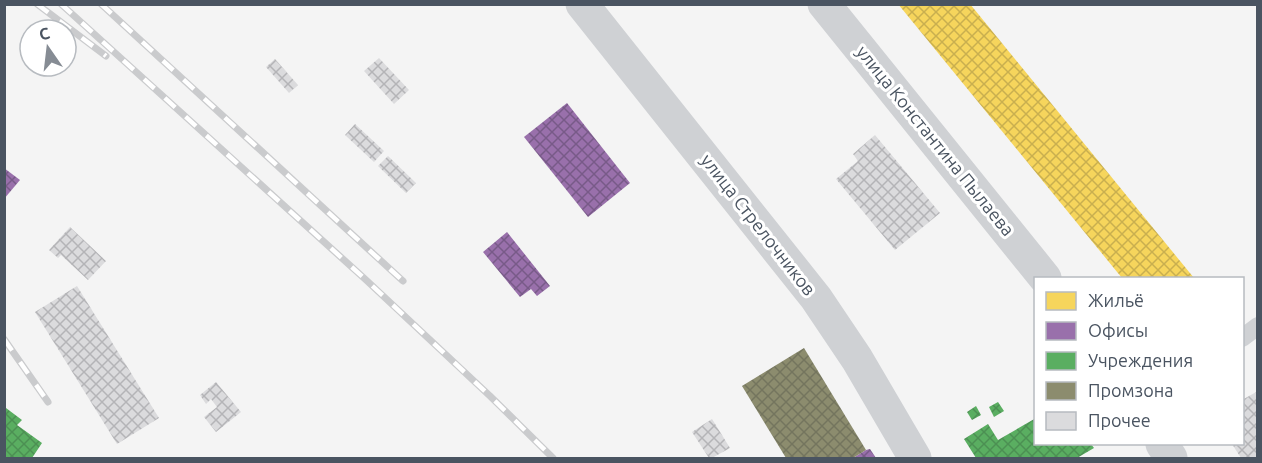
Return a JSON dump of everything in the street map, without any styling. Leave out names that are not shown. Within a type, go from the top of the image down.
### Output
[{"type":"street","name":"улица Стрелочников","points":[[582,4],[816,298],[857,359],[915,459]]},
{"type":"street","name":"улица Константина Пылаева","points":[[824,4],[1042,277]]},
{"type":"street","points":[[1163,445],[1171,459]]},
{"type":"lane","points":[[1244,336],[1257,326]]},
{"type":"building: Жильё","points":[[898,4],[970,4],[1193,277],[1121,277]]},
{"type":"building: Офисы","points":[[567,103],[630,183],[588,217],[524,137]]},
{"type":"building: Офисы","points":[[4,168],[20,180],[4,199]]},
{"type":"building: Офисы","points":[[507,232],[550,286],[537,296],[531,289],[520,297],[483,252]]},
{"type":"building: Офисы","points":[[870,449],[876,458],[853,458],[866,450]]},
{"type":"building: Учреждения","points":[[998,402],[1004,411],[994,417],[989,407]]},
{"type":"building: Учреждения","points":[[976,406],[981,415],[972,420],[967,412]]},
{"type":"building: Учреждения","points":[[6,408],[22,420],[17,425],[42,443],[32,458],[4,458],[4,410]]},
{"type":"building: Учреждения","points":[[1034,419],[1034,445],[1092,445],[1094,448],[1077,458],[976,458],[964,439],[988,424],[998,440]]},
{"type":"building: Промзона","points":[[804,348],[866,450],[853,458],[786,458],[742,386]]},
{"type":"building: Прочее","points":[[379,58],[409,90],[394,104],[364,71]]},
{"type":"building: Прочее","points":[[275,59],[298,85],[289,93],[266,67]]},
{"type":"building: Прочее","points":[[355,124],[384,151],[374,162],[345,135]]},
{"type":"building: Прочее","points":[[875,135],[940,213],[895,250],[836,179],[858,161],[853,154]]},
{"type":"building: Прочее","points":[[388,156],[416,183],[406,193],[378,166]]},
{"type":"building: Прочее","points":[[70,227],[106,261],[88,280],[61,255],[58,258],[49,250]]},
{"type":"building: Прочее","points":[[77,286],[159,418],[117,444],[35,312]]},
{"type":"building: Прочее","points":[[216,382],[241,412],[216,432],[204,417],[217,407],[211,399],[206,404],[200,395]]},
{"type":"building: Прочее","points":[[1258,391],[1258,458],[1241,458],[1233,445],[1244,445],[1244,399]]},
{"type":"building: Прочее","points":[[712,419],[730,448],[709,458],[692,432]]},
{"type":"railway","points":[[37,4],[106,56]]},
{"type":"railway","points":[[61,4],[365,279],[553,458]]},
{"type":"railway","points":[[101,4],[403,281]]},
{"type":"railway","points":[[4,339],[48,402]]}]
